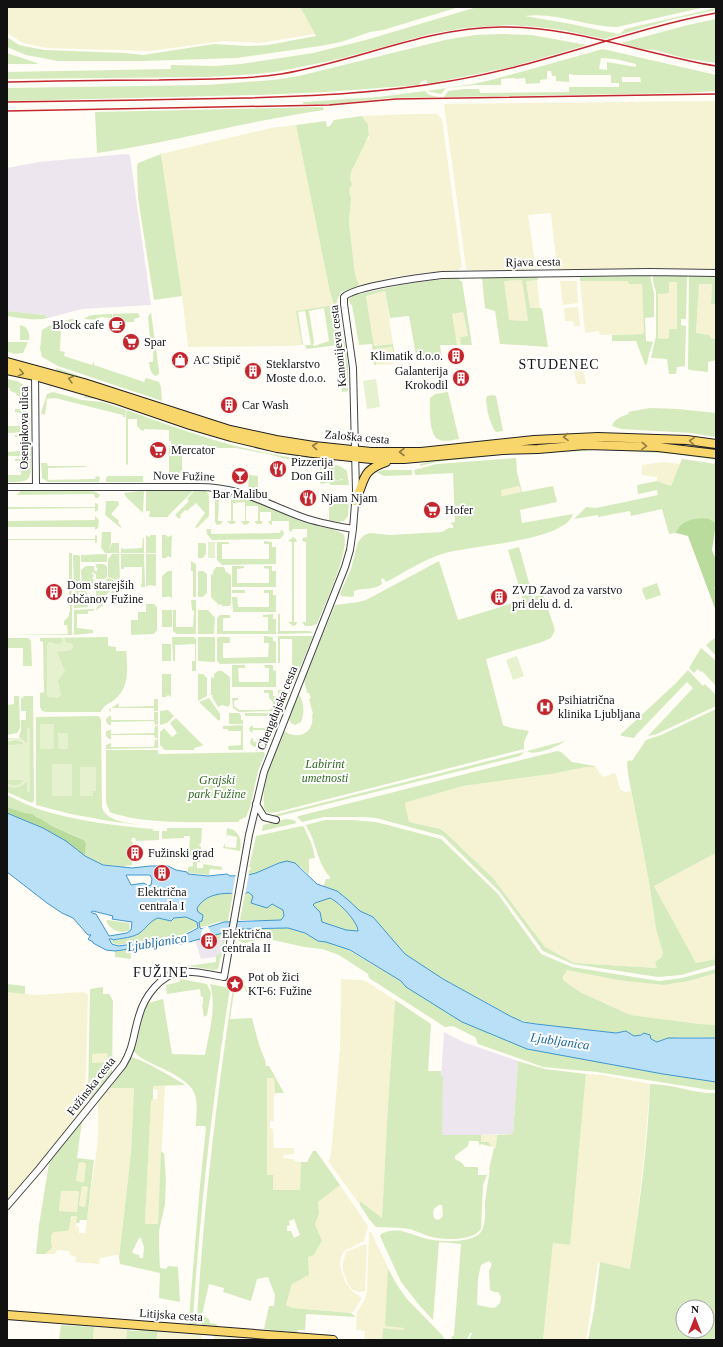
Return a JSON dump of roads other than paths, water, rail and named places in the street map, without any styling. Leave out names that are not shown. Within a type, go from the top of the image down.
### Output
[{"type":"main road","name":"Zaloška cesta","points":[[7,362],[35,373]]},
{"type":"main road","name":"Zaloška cesta","points":[[7,370],[35,373],[106,390],[195,420],[240,433],[391,460],[503,450],[585,445],[678,448],[716,454]]},
{"type":"main road","name":"Zaloška cesta","points":[[354,454],[376,452],[421,452],[534,440],[590,437],[687,440],[716,444]]},
{"type":"main road","points":[[356,501],[367,473],[375,466],[391,460]]},
{"type":"main road","name":"Litijska cesta","points":[[7,1315],[333,1340]]},
{"type":"street","name":"Rjava cesta","points":[[353,292],[396,281],[442,275],[650,272],[716,273]]},
{"type":"street","name":"Kanonijeva cesta","points":[[353,292],[344,297],[344,304],[353,368],[354,454]]},
{"type":"street","name":"Osenjakova ulica","points":[[35,373],[36,487]]},
{"type":"street","name":"Chengdujska cesta","points":[[175,973],[189,972],[224,978],[256,804],[268,760],[346,562],[353,529],[356,501],[354,454]]},
{"type":"street","name":"Nove Fužine","points":[[7,487],[220,488],[250,495],[310,520],[353,529]]},
{"type":"street","points":[[256,804],[264,817],[276,820]]},
{"type":"street","name":"Fužinska cesta","points":[[7,1206],[119,1071],[132,1047],[139,1015],[144,1001],[159,984],[175,973]]},
{"type":"water","name":"Ljubljanica","points":[[7,813],[43,828],[66,841],[85,856],[103,865],[132,868],[168,866],[176,870],[187,872],[188,874],[208,876],[227,874],[230,876],[256,873],[287,861],[295,863],[317,884],[337,891],[360,911],[373,917],[405,954],[443,979],[523,1022],[616,1033],[626,1031],[634,1036],[644,1033],[650,1035],[651,1039],[657,1042],[668,1038],[716,1038],[716,1082],[663,1074],[527,1049],[462,1022],[406,987],[401,981],[350,950],[326,942],[318,941],[305,933],[288,928],[239,929],[181,944],[115,951],[106,950],[88,939],[91,935],[88,935],[73,918],[47,903],[7,872]],"holes":[[[126,875],[150,875],[152,879],[151,885],[148,886],[144,883],[131,885]],[[248,892],[253,896],[251,903],[267,908],[272,904],[283,910],[284,916],[281,920],[224,922],[202,929],[200,928],[199,922],[202,921],[203,915],[198,912],[197,908],[201,902],[218,894],[245,894]],[[330,898],[334,900],[352,918],[358,931],[346,930],[322,922],[320,912],[313,905]],[[93,911],[113,916],[112,919],[132,922],[131,930],[127,933],[109,936],[96,914],[91,912]],[[186,917],[197,922],[198,928],[179,938],[118,946],[112,944],[109,939],[113,940],[135,936],[158,918],[171,921],[174,918]]]},
{"type":"railway","points":[[7,102],[156,100],[323,95],[425,85],[517,66],[682,20],[716,13]]},
{"type":"railway","points":[[7,82],[205,79],[266,76],[309,69],[390,46],[444,33],[500,27],[554,31],[716,66]]},
{"type":"railway","points":[[7,111],[329,105],[396,99],[716,94]]},
{"type":"place","name":"Block cafe","points":[[117,325]]},
{"type":"place","name":"Spar","points":[[131,342]]},
{"type":"place","name":"Klimatik d.o.o.","points":[[456,356]]},
{"type":"place","name":"AC Stipič","points":[[180,360]]},
{"type":"place","name":"Steklarstvo Moste d.o.o.","points":[[253,371]]},
{"type":"place","name":"Galanterija Krokodil","points":[[461,378]]},
{"type":"place","name":"Car Wash","points":[[229,405]]},
{"type":"place","name":"Mercator","points":[[158,450]]},
{"type":"place","name":"Pizzerija Don Gill","points":[[278,469]]},
{"type":"place","name":"Bar Malibu","points":[[240,476]]},
{"type":"place","name":"Njam Njam","points":[[308,498]]},
{"type":"place","name":"Hofer","points":[[432,510]]},
{"type":"place","name":"Dom starejših občanov Fužine","points":[[54,592]]},
{"type":"place","name":"ZVD Zavod za varstvo pri delu d. d.","points":[[499,597]]},
{"type":"place","name":"Psihiatrična klinika Ljubljana","points":[[545,707]]},
{"type":"place","name":"Fužinski grad","points":[[135,853]]},
{"type":"place","name":"Električna centrala I","points":[[162,873]]},
{"type":"place","name":"Električna centrala II","points":[[209,941]]},
{"type":"place","name":"Pot ob žici KT-6: Fužine","points":[[235,984]]},
{"type":"district","name":"STUDENEC","points":[[559,364]]},
{"type":"district","name":"FUŽINE","points":[[161,972]]},
{"type":"park label","name":"Labirint umetnosti","points":[[325,771]]},
{"type":"park label","name":"Grajski park Fužine","points":[[217,787]]}]
